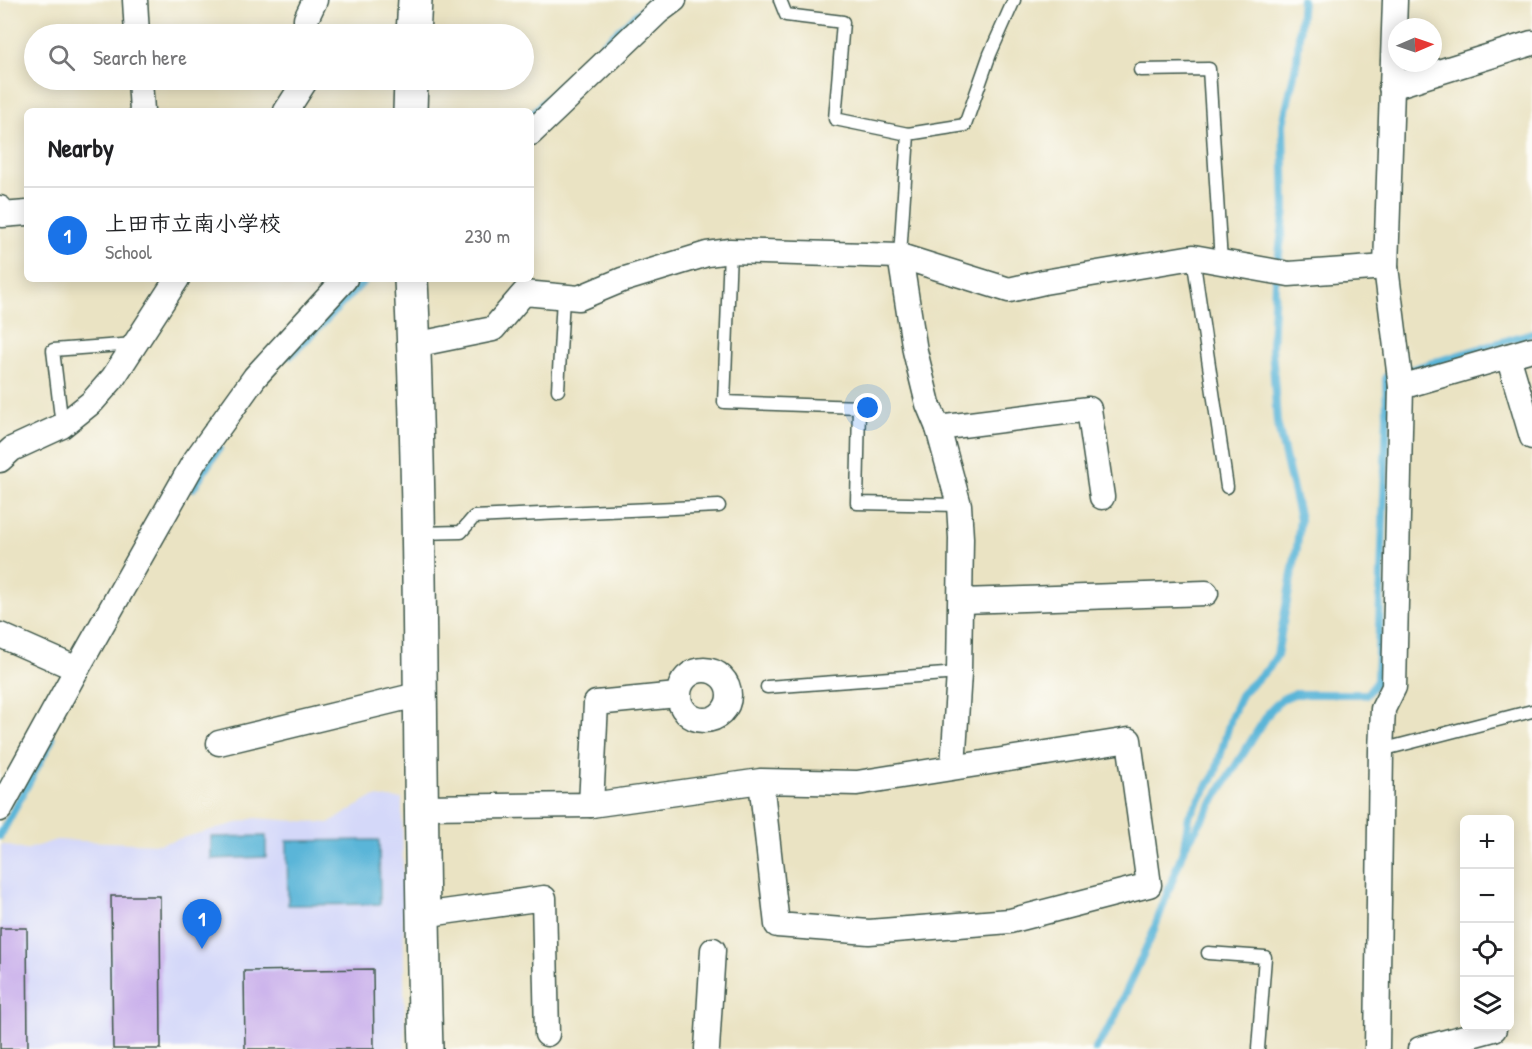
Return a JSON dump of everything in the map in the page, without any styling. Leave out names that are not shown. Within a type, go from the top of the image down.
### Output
[{"type":"street","points":[[135,0],[136,24]]},
{"type":"street","points":[[306,24],[315,0]]},
{"type":"street","points":[[414,24],[415,0]]},
{"type":"street","points":[[534,130],[658,12],[674,0]]},
{"type":"street","points":[[1377,1049],[1381,750],[1383,709],[1394,687],[1401,387],[1386,267],[1395,0]]},
{"type":"street","points":[[1392,87],[1532,43]]},
{"type":"street","points":[[141,90],[142,108]]},
{"type":"street","points":[[288,108],[300,90]]},
{"type":"street","points":[[411,90],[411,108]]},
{"type":"street","points":[[0,208],[2,215],[24,213]]},
{"type":"street","points":[[414,345],[493,329],[524,292],[579,298],[622,280],[707,254],[730,251],[900,256],[1009,290],[1192,257],[1276,272],[1386,267]]},
{"type":"street","points":[[900,256],[915,351],[928,404],[938,428],[959,505],[961,538],[959,673],[953,767]]},
{"type":"street","points":[[0,460],[12,450],[62,426],[92,402],[113,378],[175,282]]},
{"type":"street","points":[[0,810],[194,462],[255,377],[342,282]]},
{"type":"street","points":[[411,282],[419,532],[422,915],[426,1049]]},
{"type":"street","points":[[1401,387],[1532,349]]},
{"type":"street","points":[[1508,356],[1532,437]]},
{"type":"street","points":[[938,428],[1089,409],[1102,497]]},
{"type":"street","points":[[960,601],[1206,593]]},
{"type":"street","points":[[0,635],[77,669]]},
{"type":"street","points":[[219,743],[421,694]]},
{"type":"street","points":[[591,806],[596,703],[677,695]]},
{"type":"street","points":[[422,807],[591,806],[761,781],[857,783],[1129,740],[1149,885],[1010,921],[868,932],[777,925],[761,781]]},
{"type":"street","points":[[422,915],[544,898],[547,1034]]},
{"type":"street","points":[[707,1049],[713,950]]},
{"type":"street","points":[[1420,1049],[1487,1031]]},
{"type":"lane","points":[[780,0],[786,15],[843,22],[835,119],[908,134],[964,125],[990,54],[1014,0]]},
{"type":"lane","points":[[1140,70],[1209,69],[1221,262]]},
{"type":"lane","points":[[900,256],[908,134]]},
{"type":"lane","points":[[730,251],[724,402],[859,407],[857,503],[959,505]]},
{"type":"lane","points":[[1192,257],[1227,487]]},
{"type":"lane","points":[[558,390],[563,297]]},
{"type":"lane","points":[[62,426],[54,350],[136,344]]},
{"type":"lane","points":[[419,532],[461,532],[474,517],[720,506]]},
{"type":"lane","points":[[767,687],[959,673]]},
{"type":"lane","points":[[1381,750],[1532,711]]},
{"type":"lane","points":[[1208,953],[1265,957],[1258,1049]]},
{"type":"shaded area","points":[[373,797],[402,799],[405,1049],[0,1049],[1,844],[25,850],[56,840],[160,844],[255,818],[329,823]]},
{"type":"water","points":[[266,836],[266,857],[211,859],[211,837]]},
{"type":"water","points":[[379,840],[380,904],[288,905],[287,841]]},
{"type":"building","points":[[111,896],[160,896],[161,1049],[113,1049]]},
{"type":"building","points":[[0,928],[27,928],[28,1049],[0,1049]]},
{"type":"building","points":[[373,969],[374,1049],[245,1049],[244,971]]},
{"type":"waterway","points":[[1184,847],[1189,816],[1215,774],[1231,718],[1242,693],[1269,668],[1277,655],[1297,547],[1300,519],[1277,422],[1272,347],[1275,283],[1285,210],[1283,124],[1297,60],[1302,0]]},
{"type":"waterway","points":[[534,112],[609,39],[650,3]]},
{"type":"waterway","points":[[290,356],[363,282]]},
{"type":"waterway","points":[[1095,1049],[1112,1023],[1152,935],[1184,848],[1270,711],[1282,699],[1294,694],[1367,694],[1377,681],[1387,416],[1386,377],[1532,333]]},
{"type":"waterway","points":[[193,488],[219,448]]},
{"type":"waterway","points":[[0,836],[52,739]]},
{"type":"place","name":"上田市立南小学校","points":[[202,949]]}]
